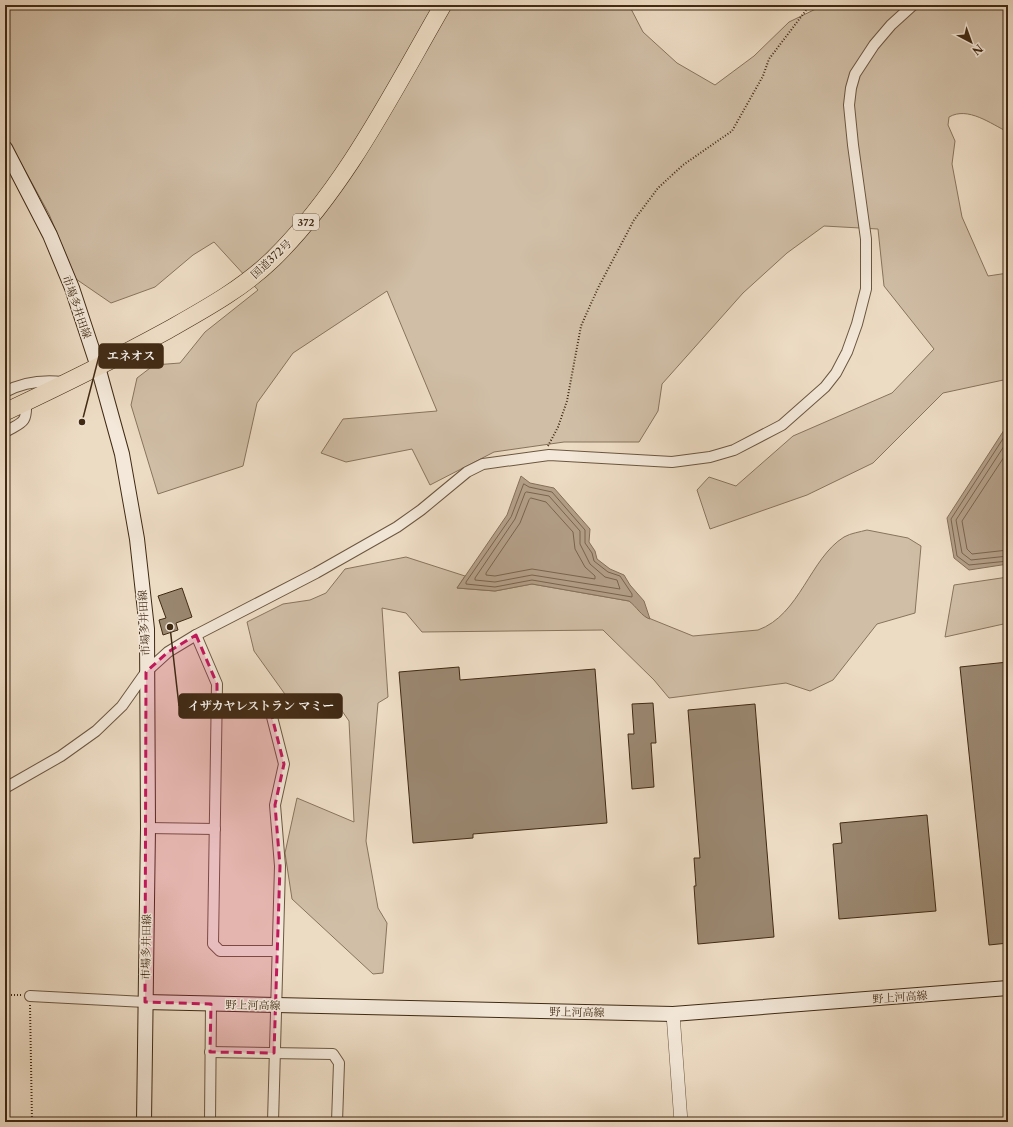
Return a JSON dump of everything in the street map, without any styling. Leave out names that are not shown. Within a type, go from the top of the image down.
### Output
[{"type":"highway","name":"国道372号","points":[[5,412],[98,367],[207,309],[243,284],[272,260],[296,235],[354,158],[443,5]]},
{"type":"main road","name":"市場多井田線","points":[[5,148],[52,241],[72,288],[98,367],[122,454],[134,524],[147,629],[146,672],[148,828],[144,1122]]},
{"type":"main road","name":"野上河高線","points":[[145,1002],[673,1014],[1008,988]]},
{"type":"street","points":[[5,788],[61,756],[96,731],[122,706],[146,672],[168,652],[196,635],[316,573],[397,527],[421,510],[467,472],[482,464],[543,455],[672,462],[710,457],[734,450],[782,425],[825,387],[836,373],[847,352],[866,289],[866,239],[849,105],[851,88],[855,74],[874,45],[891,25],[913,5]]},
{"type":"street","points":[[7,391],[20,385],[42,381],[66,383]]},
{"type":"street","points":[[5,432],[25,420],[27,415],[26,402]]},
{"type":"street","points":[[196,635],[218,684],[213,944],[220,951],[276,952]]},
{"type":"street","points":[[217,706],[265,707],[271,713],[284,764],[275,805],[280,866],[276,952],[273,1122]]},
{"type":"street","points":[[148,828],[215,829]]},
{"type":"street","points":[[30,996],[145,1002]]},
{"type":"street","points":[[210,1122],[212,1004]]},
{"type":"street","points":[[673,1014],[682,1122]]},
{"type":"street","points":[[210,1052],[333,1054],[338,1063],[337,1122]]},
{"type":"path","points":[[543,455],[558,427],[567,401],[581,326],[598,288],[634,220],[658,188],[683,165],[732,132],[763,76],[769,59],[810,5]]},
{"type":"path","points":[[5,231],[7,391]]},
{"type":"path","points":[[5,995],[30,996],[32,1122]]},
{"type":"highlighted area","points":[[196,635],[217,684],[217,706],[265,707],[271,713],[284,764],[275,805],[280,866],[274,1053],[210,1052],[211,1004],[145,1002],[146,672],[168,652]]},
{"type":"shaded area","points":[[5,5],[629,5],[643,32],[677,63],[715,85],[754,56],[789,22],[824,5],[1008,5],[1008,132],[979,117],[964,114],[956,114],[949,117],[948,125],[955,141],[952,164],[962,217],[988,276],[1008,273],[1008,379],[943,393],[873,463],[807,495],[710,529],[697,490],[709,477],[736,486],[793,436],[892,393],[934,349],[884,286],[878,229],[824,226],[787,253],[743,293],[662,384],[658,411],[639,442],[564,442],[494,452],[430,485],[412,449],[346,462],[321,453],[343,419],[437,411],[387,291],[293,353],[257,403],[243,466],[158,494],[131,405],[137,378],[154,365],[180,363],[205,332],[258,290],[214,242],[193,255],[155,287],[111,303],[76,279],[49,214],[5,134]]},
{"type":"shaded area","points":[[867,530],[908,538],[921,546],[915,613],[877,624],[833,680],[810,691],[786,683],[669,698],[654,680],[603,630],[422,632],[406,613],[382,608],[388,697],[378,703],[366,841],[378,908],[387,923],[383,973],[373,974],[292,899],[285,853],[297,798],[354,822],[349,721],[340,708],[309,706],[287,697],[254,651],[247,622],[283,604],[310,600],[326,593],[345,569],[406,557],[465,576],[457,588],[495,591],[532,584],[629,601],[646,617],[693,636],[758,630],[772,623],[795,600],[822,558],[832,546],[844,537]]},
{"type":"shaded area","points":[[1008,577],[1008,623],[945,637],[954,585]]},
{"type":"water","points":[[1008,424],[1008,564],[969,570],[954,558],[947,518]]},
{"type":"water","points":[[521,476],[530,483],[554,488],[590,529],[589,542],[595,551],[597,559],[610,569],[624,575],[630,585],[644,601],[650,619],[644,616],[629,601],[532,584],[495,591],[457,588],[507,515]]},
{"type":"building","points":[[182,588],[192,617],[176,623],[178,630],[163,635],[159,620],[166,618],[158,596]]},
{"type":"building","points":[[1008,662],[1008,943],[989,945],[960,667]]},
{"type":"building","points":[[459,667],[460,680],[595,669],[607,823],[473,834],[473,838],[413,843],[399,672]]},
{"type":"building","points":[[653,703],[656,743],[651,743],[654,787],[632,789],[628,734],[634,734],[632,704]]},
{"type":"building","points":[[755,704],[774,937],[698,944],[694,886],[696,886],[694,858],[700,858],[688,710]]},
{"type":"building","points":[[927,815],[936,911],[839,919],[833,844],[842,843],[840,823]]},
{"type":"place","name":"エネオス","points":[[82,422]]},
{"type":"place","name":"イザカヤレストラン マミー","points":[[170,627]]}]
